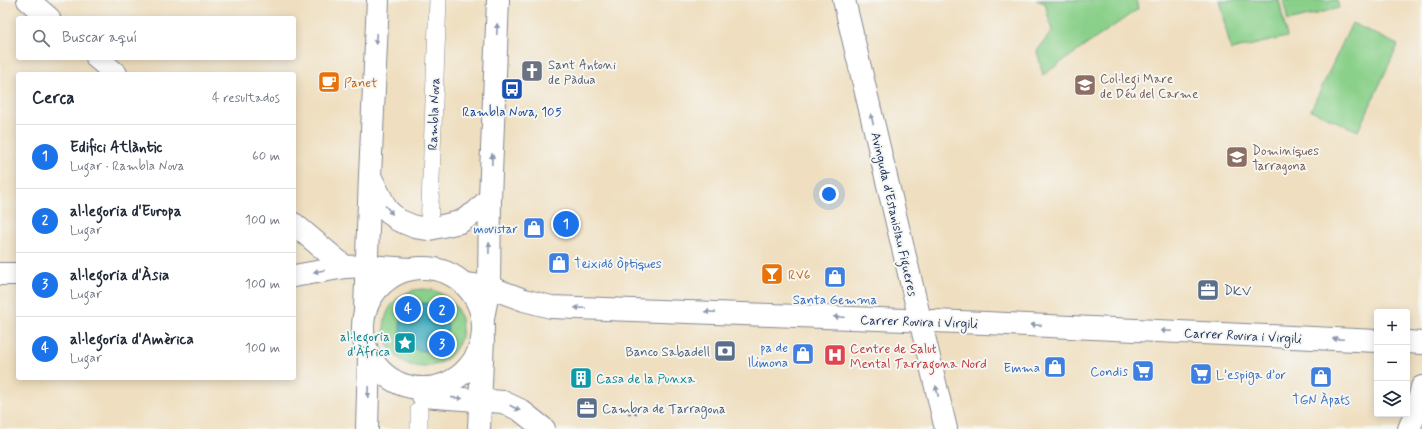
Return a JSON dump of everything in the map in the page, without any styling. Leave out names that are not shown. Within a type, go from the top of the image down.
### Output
[{"type":"street","points":[[28,0],[47,16]]},
{"type":"street","points":[[378,0],[365,310],[362,325],[364,341],[369,356],[380,370],[393,381],[409,387],[420,389],[435,388],[450,383],[466,372],[477,356],[483,328],[489,287],[490,198],[498,0]]},
{"type":"street","name":"Rambla Nova","points":[[429,228],[438,0]]},
{"type":"street","name":"Avinguda d'Estanislau Figueres","points":[[844,0],[946,429]]},
{"type":"street","points":[[99,60],[114,72]]},
{"type":"street","points":[[370,176],[387,210],[398,220],[415,227],[429,228],[460,222],[476,212],[490,198]]},
{"type":"street","points":[[296,226],[345,267]]},
{"type":"street","points":[[296,276],[345,267],[367,266],[410,269],[425,267],[440,270],[453,275],[465,284],[477,300],[483,328],[479,429]]},
{"type":"street","points":[[365,310],[375,291],[380,286],[390,277],[410,269]]},
{"type":"street","points":[[0,274],[16,274]]},
{"type":"street","name":"Carrer Rovira i Virgili","points":[[465,284],[489,287],[524,300],[551,307],[1374,341]]},
{"type":"street","points":[[1410,342],[1422,343]]},
{"type":"street","points":[[367,429],[369,356]]},
{"type":"street","points":[[1409,429],[1417,409],[1422,386]]},
{"type":"street","points":[[409,387],[420,396],[503,402],[520,410],[544,429]]},
{"type":"street","points":[[419,410],[419,429]]},
{"type":"path","points":[[628,413],[639,413]]},
{"type":"green space","points":[[1036,0],[1136,0],[1138,9],[1043,75],[1037,51],[1052,31],[1045,3]]},
{"type":"green space","points":[[1219,0],[1279,0],[1287,37],[1231,50]]},
{"type":"green space","points":[[1283,0],[1337,0],[1339,8],[1288,21]]},
{"type":"green space","points":[[1352,23],[1398,45],[1358,131],[1311,110]]},
{"type":"green space","points":[[423,289],[438,292],[450,301],[459,313],[462,328],[459,343],[450,355],[438,364],[423,367],[408,364],[396,355],[387,343],[384,328],[387,313],[396,301],[408,292]]},
{"type":"water","points":[[419,303],[429,303],[441,310],[448,322],[448,332],[441,344],[429,351],[419,351],[411,347],[404,340],[400,332],[400,322],[404,314],[411,307]]},
{"type":"place","name":"Sant Antoni de Pàdua","points":[[532,71]]},
{"type":"place","name":"Panet","points":[[329,82]]},
{"type":"place","name":"Col·legi Mare de Déu del Carme","points":[[1085,85]]},
{"type":"place","name":"Rambla Nova, 105","points":[[512,89]]},
{"type":"place","name":"Dominiques Tarragona","points":[[1237,157]]},
{"type":"place","name":"Edifici Atlàntic","points":[[566,224]]},
{"type":"place","name":"movistar","points":[[534,228]]},
{"type":"place","name":"Teixidó Òptiques","points":[[559,263]]},
{"type":"place","name":"RV6","points":[[772,274]]},
{"type":"place","name":"Santa Gemma","points":[[835,277]]},
{"type":"place","name":"DKV","points":[[1208,290]]},
{"type":"place","name":"al·legoria d'Amèrica","points":[[408,309]]},
{"type":"place","name":"al·legoria d'Europa","points":[[442,310]]},
{"type":"place","name":"al·legoria d'Àfrica","points":[[405,343]]},
{"type":"place","name":"al·legoria d'Àsia","points":[[442,344]]},
{"type":"place","name":"Banco Sabadell","points":[[725,351]]},
{"type":"place","name":"pa de llimona","points":[[803,354]]},
{"type":"place","name":"Centre de Salut Mental Tarragona Nord","points":[[835,355]]},
{"type":"place","name":"Emma","points":[[1055,367]]},
{"type":"place","name":"Condis","points":[[1143,371]]},
{"type":"place","name":"L’espiga d’or","points":[[1201,374]]},
{"type":"place","name":"TGN Àpats","points":[[1321,377]]},
{"type":"place","name":"Casa de la Punxa","points":[[581,378]]},
{"type":"place","name":"Cambra de Tarragona","points":[[587,408]]}]
